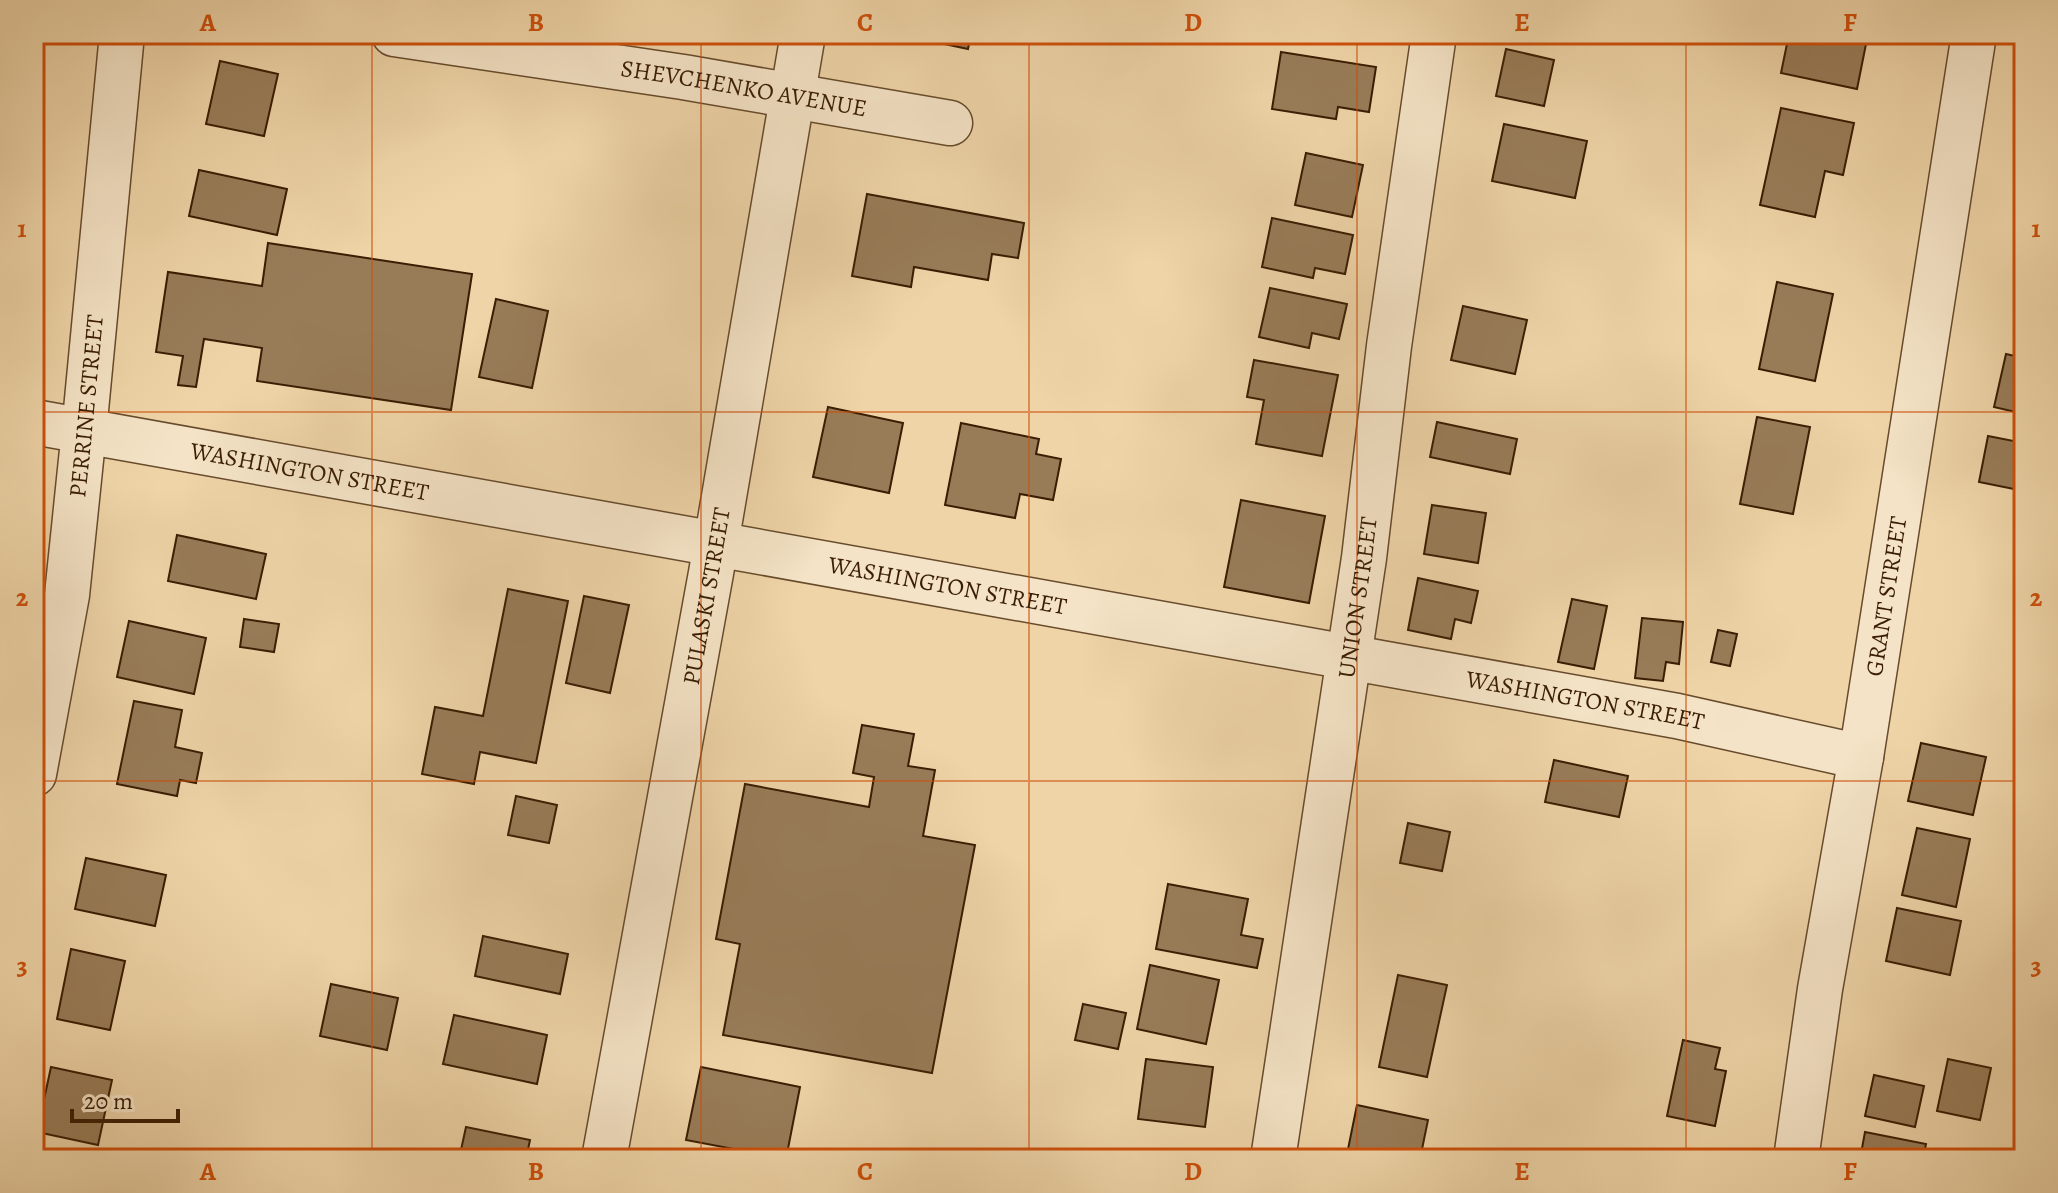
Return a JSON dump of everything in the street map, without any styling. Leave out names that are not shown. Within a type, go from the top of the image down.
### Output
[{"type":"street","name":"PERRINE STREET","points":[[34,774],[67,595],[122,34]]},
{"type":"street","name":"SHEVCHENKO AVENUE","points":[[394,34],[683,77],[950,123]]},
{"type":"street","name":"PULASKI STREET","points":[[606,1159],[803,34]]},
{"type":"street","name":"UNION STREET","points":[[1273,1159],[1364,558],[1389,346],[1434,34]]},
{"type":"street","name":"GRANT STREET","points":[[1796,1159],[1820,989],[1861,757],[1974,34]]},
{"type":"street","name":"WASHINGTON STREET","points":[[34,422],[1677,716],[1861,757]]},
{"type":"building","points":[[898,34],[971,34],[968,49]]},
{"type":"building","points":[[1789,34],[1868,34],[1857,89],[1781,73]]},
{"type":"building","points":[[1506,49],[1554,60],[1544,106],[1496,96]]},
{"type":"building","points":[[1281,52],[1376,67],[1369,112],[1338,107],[1336,119],[1272,109]]},
{"type":"building","points":[[220,61],[278,74],[264,136],[206,124]]},
{"type":"building","points":[[1781,108],[1854,123],[1843,175],[1825,171],[1815,217],[1760,205]]},
{"type":"building","points":[[1504,124],[1587,141],[1575,198],[1492,181]]},
{"type":"building","points":[[1306,153],[1363,165],[1352,217],[1295,205]]},
{"type":"building","points":[[199,170],[287,189],[277,235],[189,216]]},
{"type":"building","points":[[867,194],[1024,223],[1018,258],[992,254],[988,280],[914,267],[911,287],[852,276]]},
{"type":"building","points":[[1272,218],[1353,235],[1345,274],[1315,268],[1313,278],[1262,267]]},
{"type":"building","points":[[268,243],[472,274],[451,410],[257,381],[262,348],[204,339],[196,387],[178,385],[183,356],[156,352],[168,272],[262,286]]},
{"type":"building","points":[[1777,282],[1833,294],[1815,381],[1759,369]]},
{"type":"building","points":[[1270,288],[1347,304],[1339,339],[1312,333],[1309,348],[1259,337]]},
{"type":"building","points":[[34,292],[43,292],[39,381],[34,381]]},
{"type":"building","points":[[496,299],[548,311],[532,388],[479,377]]},
{"type":"building","points":[[1463,306],[1527,320],[1515,374],[1451,360]]},
{"type":"building","points":[[2006,354],[2024,358],[2024,414],[1994,407]]},
{"type":"building","points":[[1254,360],[1338,375],[1322,456],[1256,444],[1264,400],[1247,397]]},
{"type":"building","points":[[828,407],[903,423],[889,493],[813,477]]},
{"type":"building","points":[[1757,417],[1810,427],[1793,514],[1740,504]]},
{"type":"building","points":[[1437,422],[1517,439],[1510,474],[1430,457]]},
{"type":"building","points":[[961,423],[1039,439],[1036,454],[1061,459],[1053,500],[1020,494],[1015,518],[945,505]]},
{"type":"building","points":[[1988,436],[2024,443],[2024,491],[1979,482]]},
{"type":"building","points":[[1241,500],[1325,516],[1309,603],[1224,587]]},
{"type":"building","points":[[1432,505],[1486,513],[1478,563],[1424,554]]},
{"type":"building","points":[[177,535],[266,554],[256,599],[168,581]]},
{"type":"building","points":[[1418,578],[1478,591],[1471,623],[1455,619],[1451,639],[1408,630]]},
{"type":"building","points":[[508,589],[568,601],[536,763],[480,752],[474,784],[422,774],[435,707],[483,716]]},
{"type":"building","points":[[584,596],[629,605],[610,693],[566,683]]},
{"type":"building","points":[[1572,599],[1607,606],[1594,669],[1558,662]]},
{"type":"building","points":[[1642,618],[1683,622],[1679,664],[1666,662],[1663,681],[1635,678]]},
{"type":"building","points":[[244,619],[279,624],[274,652],[240,647]]},
{"type":"building","points":[[129,621],[206,638],[194,694],[117,677]]},
{"type":"building","points":[[1718,630],[1737,634],[1730,666],[1711,662]]},
{"type":"building","points":[[134,701],[182,710],[175,747],[202,753],[196,783],[180,780],[177,796],[117,784]]},
{"type":"building","points":[[862,725],[914,734],[908,766],[935,770],[923,836],[975,845],[932,1073],[723,1035],[740,944],[716,939],[745,784],[869,807],[874,777],[853,773]]},
{"type":"building","points":[[1921,743],[1986,757],[1973,815],[1908,801]]},
{"type":"building","points":[[1554,760],[1628,776],[1619,817],[1545,802]]},
{"type":"building","points":[[516,796],[557,805],[549,843],[508,835]]},
{"type":"building","points":[[1408,823],[1450,832],[1442,871],[1400,863]]},
{"type":"building","points":[[1917,828],[1970,839],[1956,907],[1902,895]]},
{"type":"building","points":[[86,858],[166,875],[155,926],[75,909]]},
{"type":"building","points":[[1168,884],[1248,899],[1241,935],[1263,939],[1257,968],[1156,949]]},
{"type":"building","points":[[1897,908],[1961,921],[1950,975],[1886,961]]},
{"type":"building","points":[[483,936],[568,954],[560,994],[475,976]]},
{"type":"building","points":[[71,949],[125,961],[110,1030],[57,1019]]},
{"type":"building","points":[[1150,965],[1219,980],[1206,1044],[1137,1029]]},
{"type":"building","points":[[1398,975],[1447,985],[1427,1077],[1379,1067]]},
{"type":"building","points":[[331,984],[398,998],[387,1050],[320,1036]]},
{"type":"building","points":[[1083,1004],[1126,1013],[1118,1049],[1075,1040]]},
{"type":"building","points":[[454,1015],[547,1035],[537,1084],[443,1064]]},
{"type":"building","points":[[1683,1040],[1720,1048],[1715,1069],[1726,1071],[1715,1126],[1667,1116]]},
{"type":"building","points":[[1146,1059],[1213,1067],[1205,1127],[1138,1119]]},
{"type":"building","points":[[1948,1059],[1991,1068],[1980,1120],[1937,1111]]},
{"type":"building","points":[[51,1067],[112,1080],[98,1145],[37,1132]]},
{"type":"building","points":[[701,1067],[800,1087],[786,1159],[686,1140]]},
{"type":"building","points":[[1874,1075],[1924,1086],[1915,1127],[1865,1116]]},
{"type":"building","points":[[1357,1105],[1428,1120],[1420,1159],[1346,1159]]},
{"type":"building","points":[[466,1127],[530,1140],[526,1159],[459,1159]]},
{"type":"building","points":[[1865,1132],[1926,1144],[1923,1159],[1860,1159]]}]
